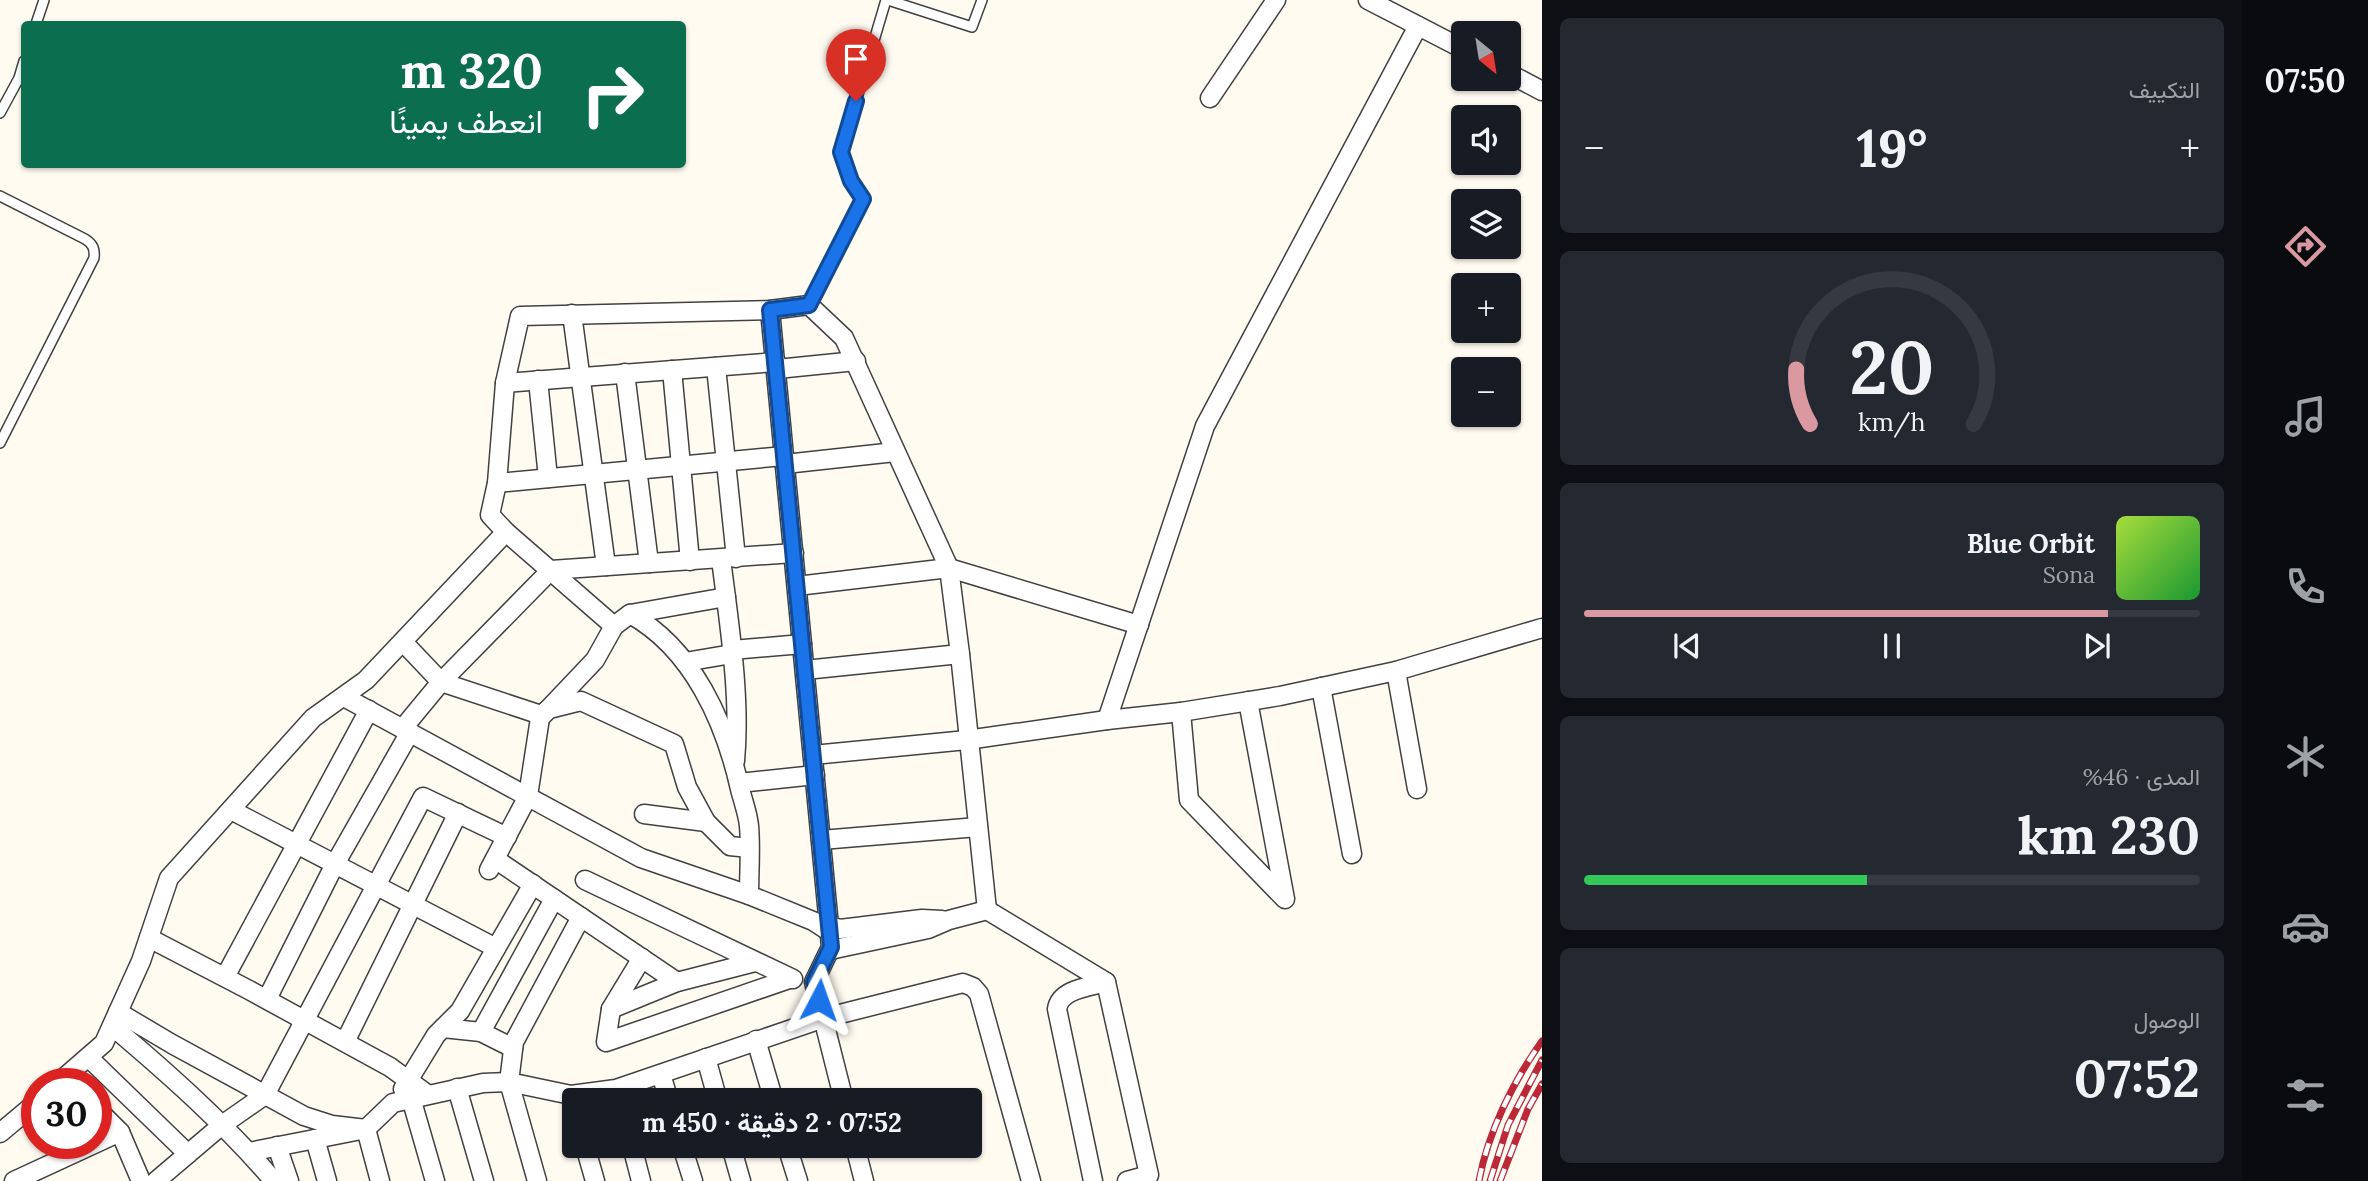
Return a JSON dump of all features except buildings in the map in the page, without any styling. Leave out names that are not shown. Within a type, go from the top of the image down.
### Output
[{"type":"street","points":[[1210,98],[1276,0]]},
{"type":"street","points":[[1368,0],[1451,43]]},
{"type":"street","points":[[1107,720],[1205,426],[1418,26]]},
{"type":"street","points":[[1521,80],[1542,90]]},
{"type":"street","points":[[614,626],[506,532],[491,515],[497,483],[505,383],[520,316],[770,310],[809,305],[844,338],[949,568],[987,911]]},
{"type":"street","points":[[770,310],[830,936],[814,982],[841,1088]]},
{"type":"street","points":[[572,314],[606,566]]},
{"type":"street","points":[[505,383],[716,366],[856,361]]},
{"type":"street","points":[[716,366],[726,461],[729,558],[726,597],[737,741],[734,764]]},
{"type":"street","points":[[672,370],[690,561]]},
{"type":"street","points":[[625,373],[649,563]]},
{"type":"street","points":[[538,380],[548,478]]},
{"type":"street","points":[[497,483],[726,461],[895,453]]},
{"type":"street","points":[[77,1068],[104,1043],[149,938],[169,878],[313,719],[366,680],[404,643],[506,532]]},
{"type":"street","points":[[267,999],[406,730],[442,682],[551,570],[794,553]]},
{"type":"street","points":[[797,586],[949,568],[1139,625]]},
{"type":"street","points":[[677,982],[533,884],[492,864],[528,796],[540,718],[595,660],[614,626],[630,614],[726,597]]},
{"type":"street","points":[[630,614],[645,622],[665,639],[685,662],[705,692],[734,764],[749,825],[749,895]]},
{"type":"street","points":[[813,755],[967,740],[1248,701],[1396,671],[1542,628]]},
{"type":"street","points":[[404,643],[442,682],[541,715],[549,709],[581,701],[674,744],[687,787],[706,822],[730,846],[749,848]]},
{"type":"street","points":[[685,662],[732,652],[802,644]]},
{"type":"street","points":[[805,670],[960,654]]},
{"type":"street","points":[[1396,671],[1417,789]]},
{"type":"street","points":[[1321,687],[1352,854]]},
{"type":"street","points":[[344,697],[640,858],[749,895],[813,921],[830,936]]},
{"type":"street","points":[[1181,712],[1189,800],[1285,899],[1248,701]]},
{"type":"street","points":[[225,977],[369,710]]},
{"type":"street","points":[[739,783],[815,775]]},
{"type":"street","points":[[156,1181],[222,1125],[265,1095],[423,797],[507,837]]},
{"type":"street","points":[[231,810],[496,948]]},
{"type":"street","points":[[345,1042],[458,813]]},
{"type":"street","points":[[643,814],[706,822]]},
{"type":"street","points":[[821,840],[978,827]]},
{"type":"street","points":[[585,880],[789,979],[814,982]]},
{"type":"street","points":[[249,1152],[366,1129],[410,1094],[436,1035],[460,1011],[533,884]]},
{"type":"street","points":[[481,1032],[554,899]]},
{"type":"street","points":[[830,936],[840,929],[922,919],[949,920],[987,911],[1106,982],[1149,1175],[1127,1181]]},
{"type":"street","points":[[537,1181],[509,1082],[513,1048],[581,917]]},
{"type":"street","points":[[149,938],[390,1067],[410,1094],[435,1181]]},
{"type":"street","points":[[642,958],[611,1009],[606,1042],[789,979]]},
{"type":"street","points":[[611,1009],[677,982],[755,962]]},
{"type":"street","points":[[1093,1181],[1057,1009],[1058,1001],[1063,995],[1106,982]]},
{"type":"street","points":[[632,1088],[661,1074],[824,1018],[950,984],[963,983],[979,994],[1031,1181]]},
{"type":"street","points":[[115,1019],[304,1116],[332,1125],[366,1129]]},
{"type":"street","points":[[115,1019],[155,1062],[249,1152],[274,1181]]},
{"type":"street","points":[[443,1028],[481,1032],[513,1048]]},
{"type":"street","points":[[756,1040],[770,1088]]},
{"type":"street","points":[[89,1056],[188,1154]]},
{"type":"street","points":[[706,1058],[714,1088]]},
{"type":"street","points":[[661,1074],[665,1088]]},
{"type":"street","points":[[410,1094],[483,1083],[509,1082],[562,1097]]},
{"type":"street","points":[[457,1088],[484,1181]]},
{"type":"street","points":[[0,1133],[21,1115]]},
{"type":"street","points":[[112,1124],[120,1132],[141,1181]]},
{"type":"street","points":[[366,1129],[380,1181]]},
{"type":"street","points":[[14,1181],[120,1132]]},
{"type":"street","points":[[315,1139],[327,1181]]},
{"type":"street","points":[[278,1146],[289,1181]]},
{"type":"street","points":[[588,1158],[595,1181]]},
{"type":"street","points":[[635,1158],[641,1181]]},
{"type":"street","points":[[686,1158],[693,1181]]},
{"type":"street","points":[[735,1158],[741,1181]]},
{"type":"street","points":[[791,1158],[798,1181]]},
{"type":"street","points":[[858,1158],[864,1181]]},
{"type":"lane","points":[[37,21],[44,0]]},
{"type":"lane","points":[[809,305],[863,199],[851,181],[841,152],[887,0],[972,27],[982,0]]},
{"type":"lane","points":[[0,113],[21,71]]},
{"type":"lane","points":[[0,196],[85,239],[92,243],[95,250],[94,258],[0,443]]},
{"type":"railway","points":[[1479,1181],[1503,1108],[1542,1041]]},
{"type":"railway","points":[[1490,1181],[1508,1125],[1542,1060]]},
{"type":"railway","points":[[1500,1181],[1528,1109],[1542,1084]]},
{"type":"route","points":[[819,1000],[814,982],[831,947],[770,310],[809,305],[863,199],[851,181],[841,152],[856,101]]}]
